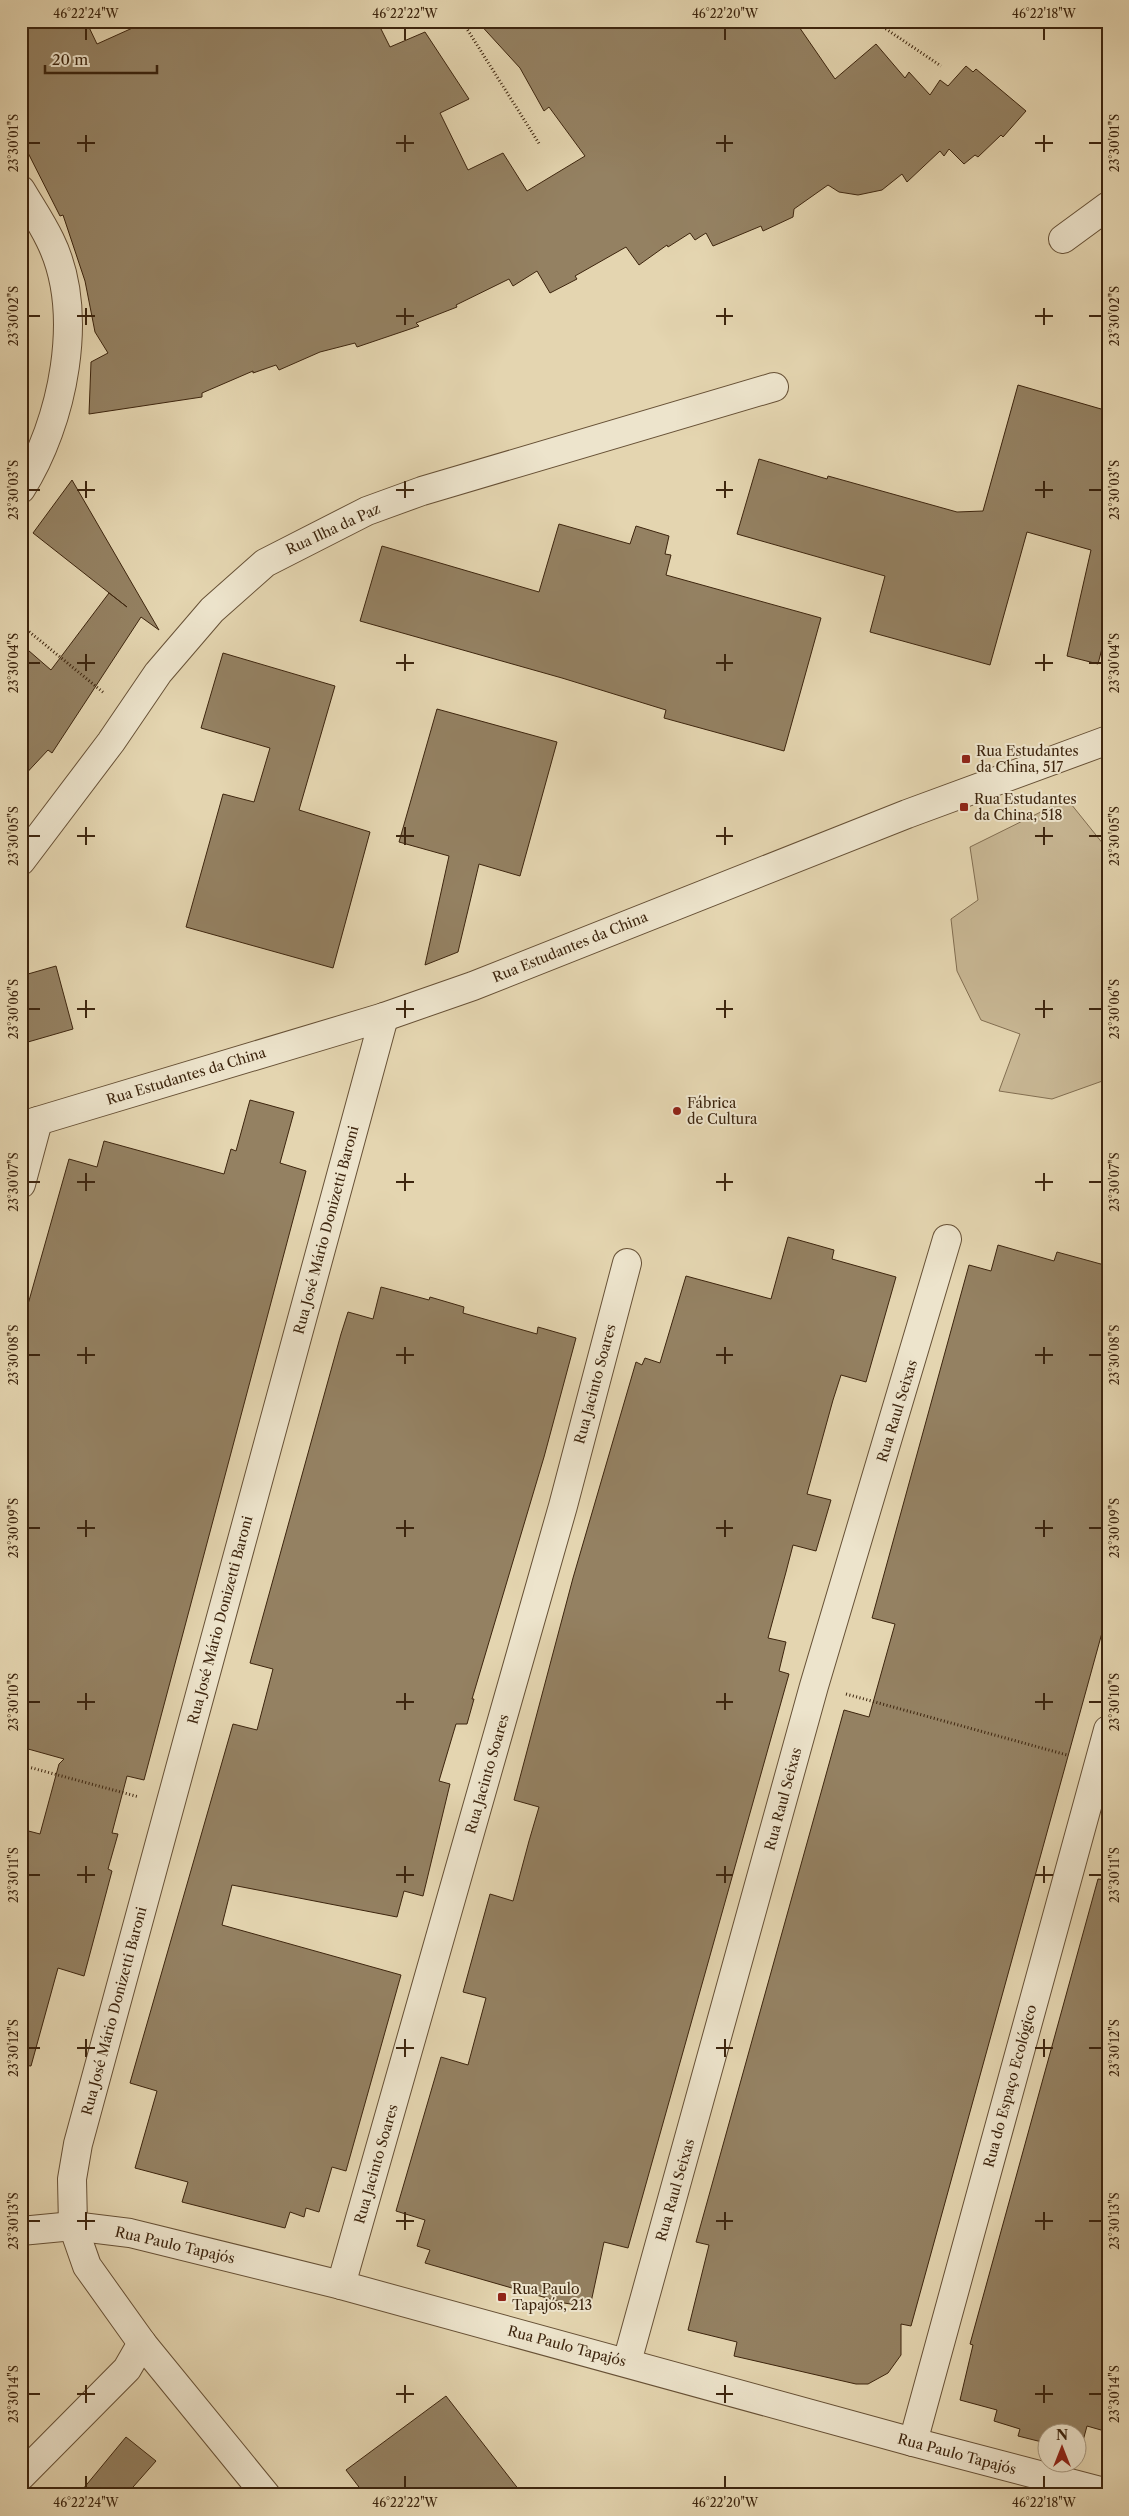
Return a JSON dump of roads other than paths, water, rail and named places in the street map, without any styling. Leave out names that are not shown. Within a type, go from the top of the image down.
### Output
[{"type":"street","points":[[21,190],[51,241],[62,276],[69,340],[60,400],[33,470],[21,489]]},
{"type":"street","points":[[1063,240],[1108,206]]},
{"type":"street","name":"Rua Ilha da Paz","points":[[21,862],[158,673],[212,610],[265,563],[366,511],[422,491],[774,387]]},
{"type":"street","name":"Rua Estudantes da China","points":[[30,1123],[384,1017],[473,986],[908,814],[1108,740]]},
{"type":"street","name":"Rua José Mário Donizetti Baroni","points":[[266,2495],[142,2343],[87,2266],[73,2226],[72,2178],[78,2144],[169,1805],[384,1017]]},
{"type":"street","points":[[21,1184],[30,1123]]},
{"type":"street","name":"Rua Raul Seixas","points":[[627,2362],[814,1686],[947,1239]]},
{"type":"street","name":"Rua Jacinto Soares","points":[[341,2284],[563,1506],[627,1263]]},
{"type":"street","name":"Rua do Espaço Ecológico","points":[[913,2442],[1108,1730]]},
{"type":"street","name":"Rua Paulo Tapajós","points":[[21,2231],[73,2226],[130,2233],[341,2284],[913,2442],[1108,2493]]},
{"type":"street","points":[[21,2476],[127,2369],[142,2343]]},
{"type":"place","name":"Rua Estudantes da China, 517","points":[[966,759]]},
{"type":"place","name":"Rua Estudantes da China, 518","points":[[964,807]]},
{"type":"place","name":"Fábrica de Cultura","points":[[677,1111]]},
{"type":"place","name":"Rua Paulo Tapajós, 213","points":[[502,2297]]}]
